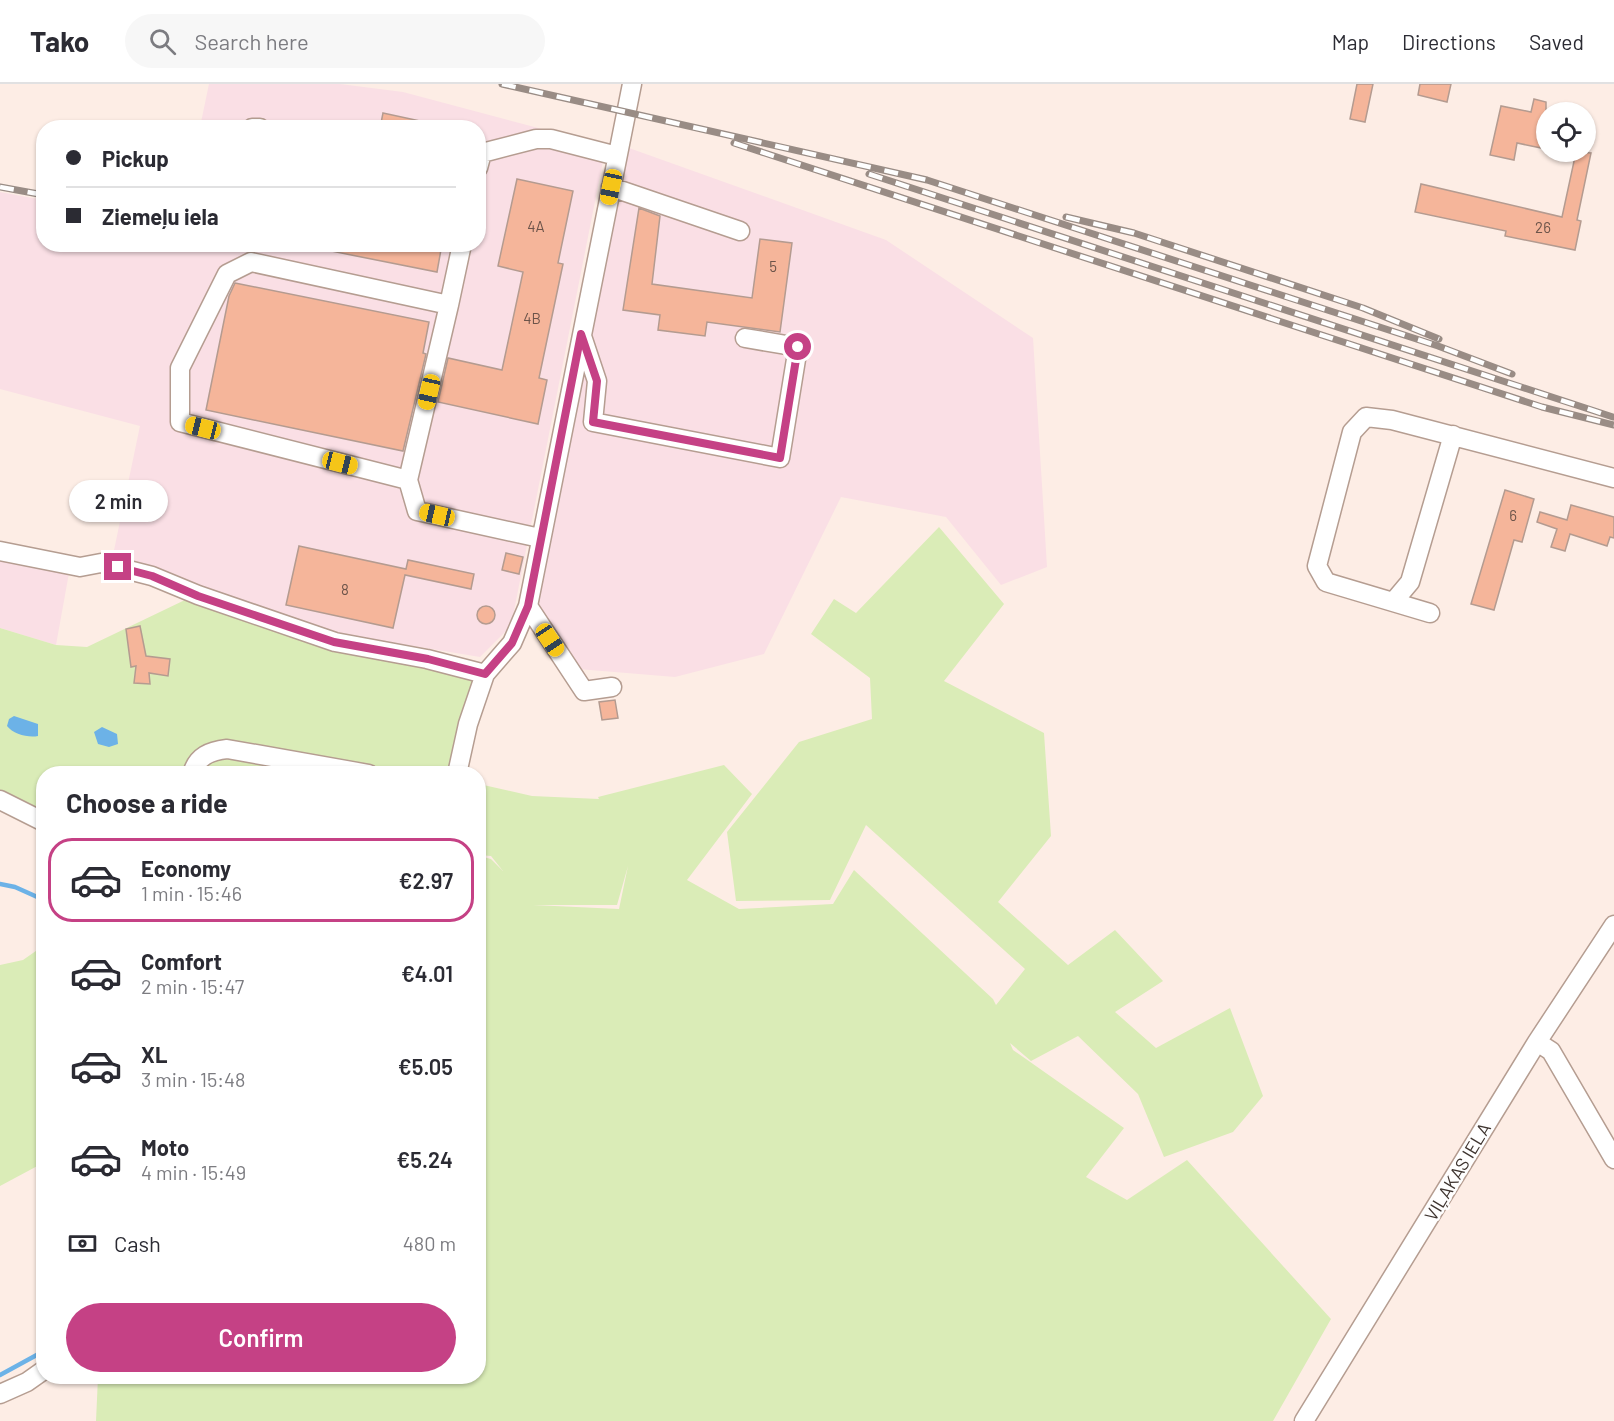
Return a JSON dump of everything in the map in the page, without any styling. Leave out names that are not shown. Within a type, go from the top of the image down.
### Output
[{"type":"street","points":[[456,766],[485,674],[512,643],[528,606],[632,84]]},
{"type":"street","points":[[486,152],[536,140],[551,139],[617,156]]},
{"type":"street","points":[[611,187],[740,231]]},
{"type":"street","points":[[460,252],[408,480],[417,511],[540,538]]},
{"type":"street","points":[[408,480],[180,422],[180,368],[227,274],[251,262],[449,304]]},
{"type":"street","points":[[581,334],[597,381],[593,422],[780,458],[798,347],[745,338]]},
{"type":"street","points":[[1430,613],[1326,582],[1317,566],[1352,432],[1366,417],[1392,420],[1453,435],[1614,478]]},
{"type":"street","points":[[1394,601],[1410,582],[1448,459],[1453,435]]},
{"type":"street","points":[[0,551],[80,567],[101,563],[152,576],[198,596],[334,642],[428,659],[485,674]]},
{"type":"street","points":[[528,606],[584,691],[612,687]]},
{"type":"street","points":[[195,766],[210,751],[227,749],[324,766]]},
{"type":"street","points":[[0,800],[36,818]]},
{"type":"street","name":"VIĻAKAS IELA","points":[[1313,1418],[1537,1042],[1614,925]]},
{"type":"street","points":[[1537,1042],[1551,1051],[1614,1159]]},
{"type":"street","points":[[0,1394],[36,1376]]},
{"type":"shaded area","points":[[209,84],[340,84],[403,92],[606,146],[511,626],[480,657],[317,630],[113,555],[140,426],[0,389],[0,192],[36,199],[36,252],[486,252],[486,120],[201,120]]},
{"type":"shaded area","points":[[629,148],[886,240],[1033,338],[1047,567],[1001,585],[946,517],[841,497],[764,654],[675,677],[578,669],[538,604]]},
{"type":"shaded area","points":[[0,560],[69,573],[56,645],[0,628]]},
{"type":"green space","points":[[939,527],[1004,604],[944,681],[1044,733],[1051,836],[998,902],[1068,965],[1115,930],[1163,981],[1115,1012],[1156,1048],[1230,1008],[1263,1096],[1233,1132],[1164,1157],[1138,1094],[1078,1036],[1031,1061],[1010,1043],[1013,1050],[1124,1128],[1086,1177],[1127,1200],[1187,1160],[1331,1319],[1273,1421],[96,1421],[98,1384],[486,1384],[486,858],[491,859],[503,871],[491,856],[486,856],[486,786],[532,796],[599,799],[598,797],[724,765],[752,794],[687,880],[739,909],[833,904],[854,870],[993,999],[996,1005],[1025,969],[866,825],[830,900],[736,901],[727,832],[799,742],[872,719],[870,678],[811,634],[834,599],[856,613]],"holes":[[[628,866],[619,909],[533,905],[617,905]]]},
{"type":"green space","points":[[187,599],[475,678],[455,766],[36,766],[36,820],[0,802],[0,628],[56,645],[87,647]]},
{"type":"green space","points":[[36,951],[36,1167],[0,1186],[0,965],[23,960]]},
{"type":"water","points":[[14,716],[38,724],[38,736],[21,735],[10,729],[7,726],[9,719]]},
{"type":"water","points":[[102,727],[117,734],[118,744],[109,747],[98,744],[94,732]]},
{"type":"building","points":[[1357,84],[1373,84],[1365,122],[1350,119]]},
{"type":"building","points":[[1420,84],[1451,84],[1447,102],[1418,95]]},
{"type":"building","points":[[1534,99],[1546,102],[1536,102],[1536,147],[1517,143],[1514,160],[1490,155],[1501,106],[1531,112]]},
{"type":"building","points":[[383,113],[416,120],[382,120]]},
{"type":"building","points":[[1574,162],[1589,162],[1577,220],[1581,221],[1575,250],[1505,236],[1506,231],[1415,212],[1421,184],[1562,217]]},
{"type":"building","points":[[517,179],[573,191],[558,263],[563,264],[539,378],[547,380],[538,424],[438,402],[448,358],[502,370],[523,272],[498,266]]},
{"type":"building","points":[[639,208],[660,216],[652,284],[752,298],[760,239],[792,243],[780,332],[707,322],[705,336],[658,330],[660,315],[623,310]]},
{"type":"building","points":[[336,252],[441,252],[437,272]]},
{"type":"building","points":[[235,283],[429,322],[423,353],[426,354],[403,451],[206,410],[229,296]]},
{"type":"building","points":[[1505,490],[1534,499],[1522,542],[1514,540],[1494,610],[1471,604]]},
{"type":"building","points":[[1571,505],[1614,517],[1614,538],[1610,537],[1607,546],[1570,534],[1565,551],[1551,547],[1557,529],[1537,522],[1540,512],[1567,520]]},
{"type":"building","points":[[299,546],[406,569],[408,560],[474,574],[471,589],[405,575],[393,628],[286,605]]},
{"type":"building","points":[[506,553],[523,557],[519,574],[502,570]]},
{"type":"building","points":[[486,606],[492,609],[495,615],[492,621],[486,624],[480,621],[477,615],[480,609]]},
{"type":"building","points":[[140,626],[146,656],[170,659],[168,676],[149,673],[150,684],[134,683],[136,666],[131,667],[126,629]]},
{"type":"building","points":[[615,700],[618,718],[602,720],[599,702]]},
{"type":"waterway","points":[[0,884],[15,887],[36,896]]},
{"type":"waterway","points":[[0,1375],[36,1355]]},
{"type":"railway","points":[[502,84],[927,180],[1438,346],[1512,374]]},
{"type":"railway","points":[[734,143],[1542,407],[1614,425]]},
{"type":"railway","points":[[869,174],[1613,417]]},
{"type":"railway","points":[[0,187],[36,194]]},
{"type":"railway","points":[[1066,217],[1134,233],[1363,308],[1439,339]]},
{"type":"route","points":[[118,567],[152,576],[198,596],[334,642],[428,659],[485,674],[512,643],[528,606],[581,334],[597,381],[593,422],[780,458],[798,347]]}]
